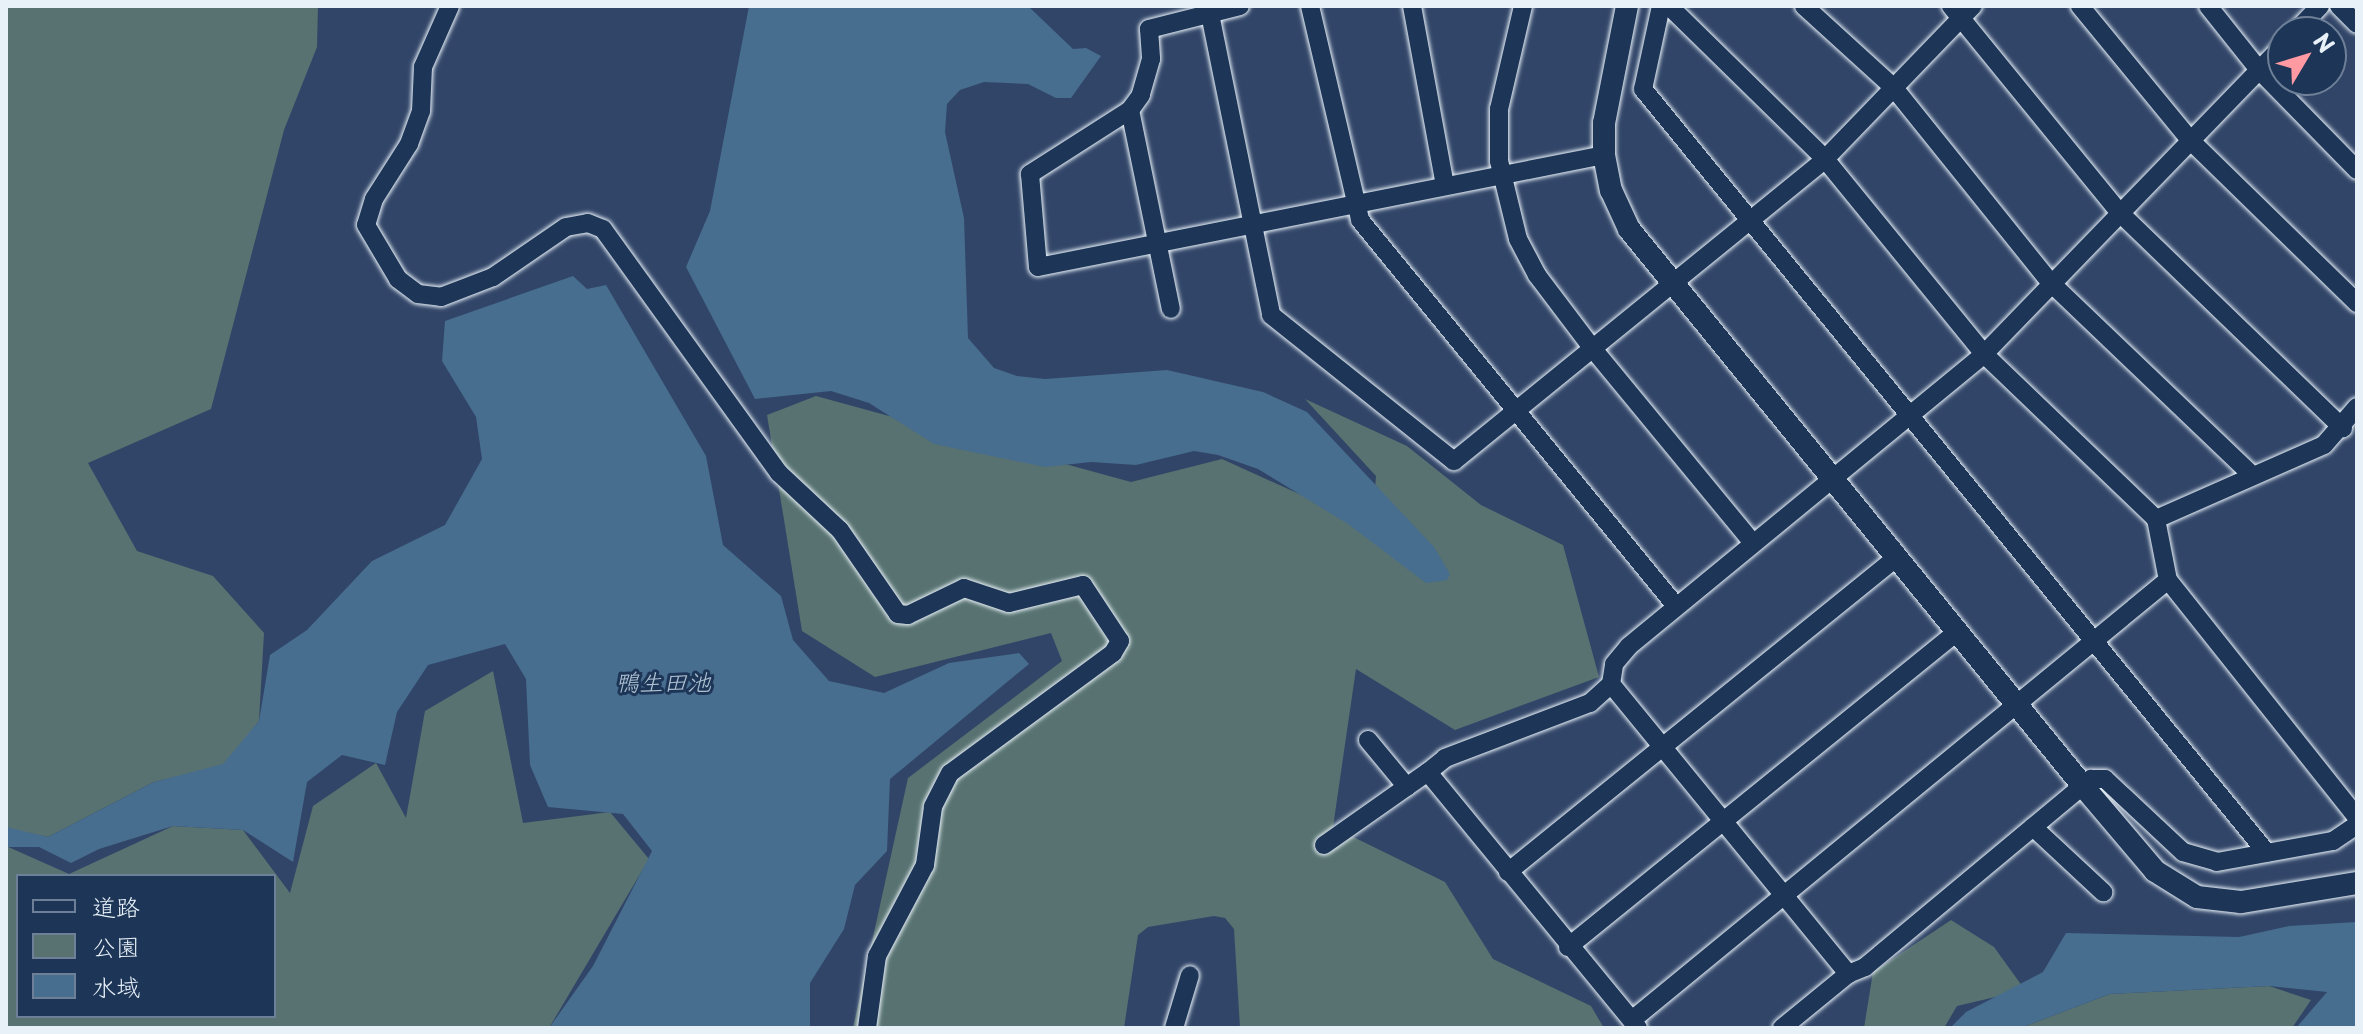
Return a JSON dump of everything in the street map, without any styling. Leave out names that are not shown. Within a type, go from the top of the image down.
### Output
[{"type":"street","points":[[450,6],[423,67],[421,111],[409,144],[374,199],[366,225],[398,279],[418,294],[441,297],[493,277],[566,227],[588,223],[603,229],[779,473],[840,530],[898,614],[908,615],[964,588],[1009,603],[1083,585],[1120,641],[1113,653],[950,773],[933,807],[925,865],[912,897],[877,956],[867,1028]]},
{"type":"street","points":[[1240,6],[1149,29],[1151,59],[1141,95],[1130,110],[1030,174],[1038,267],[1604,155]]},
{"type":"street","points":[[1310,6],[1354,206],[1675,605]]},
{"type":"street","points":[[1412,6],[1445,186]]},
{"type":"street","points":[[1523,6],[1499,109],[1502,174],[1518,239],[1537,275],[1593,349],[1753,543]]},
{"type":"street","points":[[1627,6],[1604,123],[1604,155],[1611,190],[1629,229],[2083,786],[2155,871],[2197,897],[2241,902],[2357,883]]},
{"type":"street","points":[[1661,6],[1643,89],[2267,853]]},
{"type":"street","points":[[1669,6],[1825,159],[1984,354],[2156,519],[2168,580],[2357,818]]},
{"type":"street","points":[[1804,6],[1894,88],[2051,283],[2253,476]]},
{"type":"street","points":[[2080,6],[2191,141],[2357,303]]},
{"type":"street","points":[[2208,6],[2259,70],[2357,170]]},
{"type":"street","points":[[2339,6],[2357,24]]},
{"type":"street","points":[[1210,14],[1271,315],[1278,324],[1454,461],[1825,159],[1894,88],[1962,10],[2120,213],[2343,428]]},
{"type":"street","points":[[1324,845],[1445,758],[1590,703],[1611,684],[1614,664],[1629,646],[1675,605],[1984,354],[2267,62]]},
{"type":"street","points":[[1130,110],[1171,309]]},
{"type":"street","points":[[2156,519],[2324,445],[2343,428],[2357,407]]},
{"type":"street","points":[[1508,872],[1661,745],[1897,557]]},
{"type":"street","points":[[1428,772],[1568,947],[1635,1024],[1784,895],[2168,580]]},
{"type":"street","points":[[1568,947],[1958,631]]},
{"type":"street","points":[[1611,684],[1848,974]]},
{"type":"street","points":[[1368,740],[1407,787]]},
{"type":"street","points":[[1782,1028],[1848,974],[1865,967],[2083,786],[2105,779],[2183,852],[2217,862],[2333,841],[2357,825]]},
{"type":"street","points":[[2033,827],[2103,892]]},
{"type":"street","points":[[1174,1028],[1190,975]]},
{"type":"green space","points":[[6,6],[318,6],[317,47],[284,130],[211,409],[88,463],[137,551],[213,576],[264,633],[259,721],[224,766],[154,782],[48,837],[6,829]]},
{"type":"green space","points":[[816,396],[1131,482],[1222,459],[1372,527],[1376,476],[1305,399],[1407,446],[1481,505],[1563,545],[1599,677],[1455,730],[1356,669],[1333,827],[1445,882],[1493,959],[1591,1006],[1604,1028],[1240,1028],[1234,929],[1225,918],[1214,916],[1148,927],[1138,935],[1124,1028],[853,1028],[908,778],[1062,661],[1051,633],[875,677],[802,631],[767,415]]},
{"type":"green space","points":[[493,671],[523,823],[610,812],[649,859],[549,1028],[6,1028],[6,846],[69,874],[16,874],[16,1018],[276,1018],[276,874],[290,893],[313,806],[376,763],[406,818],[425,711]]},
{"type":"green space","points":[[173,826],[243,830],[276,874],[69,874]]},
{"type":"green space","points":[[1951,920],[1994,947],[2025,990],[1957,1006],[1944,1028],[1864,1028],[1873,972]]},
{"type":"green space","points":[[2269,986],[2311,1000],[2292,1028],[2020,1028],[2110,994]]},
{"type":"water","points":[[749,6],[1028,6],[1073,49],[1086,48],[1101,56],[1071,98],[1056,98],[1028,84],[984,82],[960,90],[947,104],[945,132],[964,218],[968,338],[994,368],[1017,376],[1045,379],[1167,370],[1263,392],[1307,412],[1434,547],[1450,574],[1447,580],[1426,583],[1348,524],[1258,469],[1218,455],[1194,451],[1136,465],[1091,462],[1045,467],[934,444],[869,403],[831,391],[755,399],[686,267],[710,211]]},
{"type":"water","name":"鴨生田池","points":[[573,276],[587,289],[606,285],[706,456],[723,545],[781,596],[793,640],[829,681],[884,693],[949,663],[1019,653],[1029,664],[890,779],[887,851],[855,885],[844,929],[810,983],[810,1028],[549,1028],[593,966],[652,851],[623,814],[548,807],[530,765],[526,679],[505,644],[428,665],[397,712],[385,765],[342,755],[307,782],[293,862],[243,830],[173,826],[99,849],[71,863],[39,847],[6,847],[6,827],[48,837],[154,782],[223,764],[259,721],[270,655],[307,630],[372,561],[445,525],[482,459],[476,417],[442,361],[445,321]]},
{"type":"water","points":[[2357,922],[2357,1028],[2296,1028],[2327,992],[2269,986],[2110,994],[2020,1028],[1950,1028],[1966,1012],[2043,972],[2066,933],[2239,937],[2289,926]]}]
